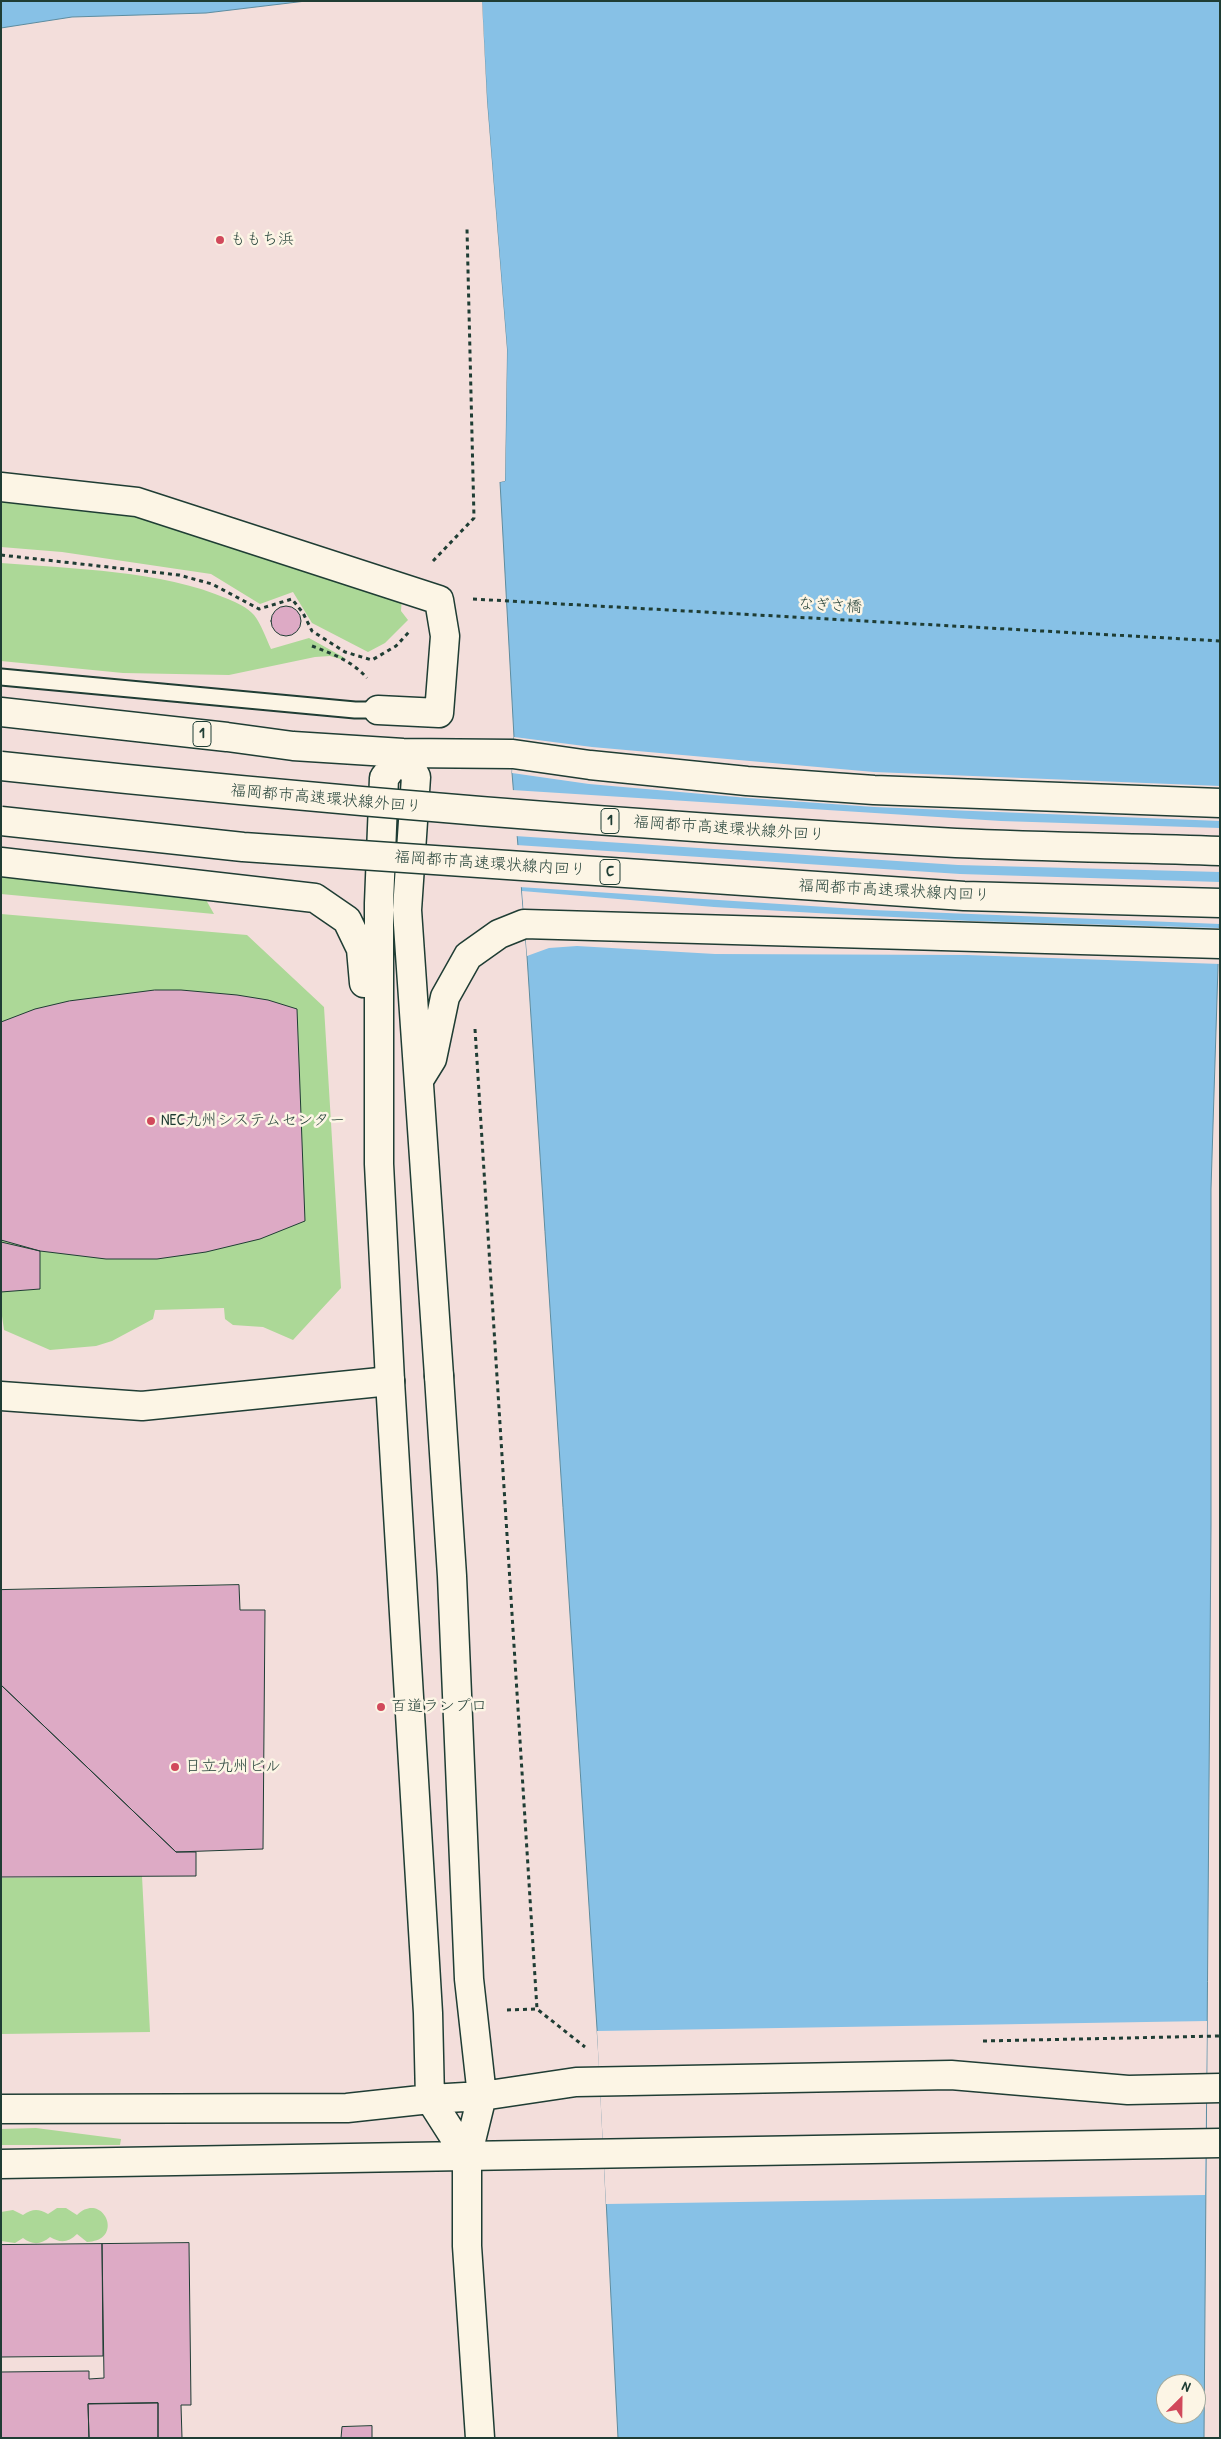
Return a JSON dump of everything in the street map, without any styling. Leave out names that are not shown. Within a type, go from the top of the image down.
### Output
[{"type":"main road","points":[[1,486],[137,502],[441,610],[445,636],[439,713],[378,710]]},
{"type":"main road","name":"1","points":[[1,712],[293,746],[403,753]]},
{"type":"main road","points":[[403,753],[513,754],[600,766],[874,790],[1220,803]]},
{"type":"main road","points":[[403,753],[416,778],[407,910],[452,1586],[469,1979],[482,2096],[466,2157],[467,2246],[480,2438]]},
{"type":"main road","points":[[403,753],[384,778],[378,903],[379,1164],[390,1382],[428,2014],[430,2099],[466,2157]]},
{"type":"main road","name":"福岡都市高速環状線外回り","points":[[1,766],[244,792],[516,815],[958,843],[1220,851]]},
{"type":"main road","name":"福岡都市高速環状線内回り","points":[[1,820],[263,849],[964,896],[1220,903]]},
{"type":"main road","points":[[1,862],[315,898],[347,920],[361,949],[364,978],[364,1132],[379,1164]]},
{"type":"main road","points":[[419,1080],[432,1059],[445,998],[455,976],[468,956],[499,934],[524,924],[1220,944]]},
{"type":"main road","points":[[1,1396],[142,1406],[390,1382]]},
{"type":"main road","points":[[1,2109],[347,2108],[430,2099],[482,2096],[576,2082],[951,2075],[1128,2090],[1220,2088]]},
{"type":"main road","points":[[1,2164],[1220,2143]]},
{"type":"lane","points":[[1,677],[355,710],[378,710]]},
{"type":"path","points":[[441,610],[432,562],[474,518],[467,229]]},
{"type":"path","name":"なぎさ橋","points":[[1,555],[179,576],[212,584],[259,609],[292,599],[303,613],[312,631],[345,652],[372,660],[396,646],[415,624],[441,610],[485,600],[1220,640]]},
{"type":"path","points":[[312,646],[344,659],[359,669]]},
{"type":"path","points":[[475,1023],[536,2009],[589,2050]]},
{"type":"path","points":[[1212,2035],[1220,2036]]},
{"type":"green space","points":[[1,501],[121,512],[287,564],[402,596],[401,611],[408,620],[385,643],[368,652],[312,623],[293,592],[260,604],[211,574],[62,552],[1,547]]},
{"type":"green space","points":[[1,563],[116,572],[146,576],[202,589],[235,602],[251,612],[259,623],[271,649],[309,638],[345,658],[344,660],[330,656],[315,657],[229,675],[123,673],[1,661]]},
{"type":"green space","points":[[1,876],[205,898],[214,914],[1,894]]},
{"type":"green space","points":[[1,914],[247,935],[324,1007],[341,1288],[293,1340],[263,1327],[233,1325],[225,1319],[224,1308],[155,1310],[153,1319],[112,1341],[96,1346],[50,1350],[4,1330],[1,1309]]},
{"type":"green space","points":[[142,1876],[150,2032],[1,2034],[1,1878]]},
{"type":"green space","points":[[36,2128],[121,2139],[120,2145],[1,2145],[1,2129]]},
{"type":"green space","points":[[57,2208],[66,2208],[77,2215],[86,2209],[95,2209],[102,2212],[108,2226],[106,2234],[99,2240],[87,2242],[77,2234],[64,2241],[50,2237],[43,2242],[36,2243],[23,2238],[15,2243],[1,2241],[1,2212],[13,2210],[23,2215],[32,2210],[38,2210],[48,2214]]},
{"type":"water","points":[[1,1],[306,1],[206,13],[72,17],[1,28]]},
{"type":"water","points":[[482,1],[1220,1],[1220,903],[1211,1189],[1211,1525],[1204,2374],[1156,2374],[1156,2424],[1204,2424],[1204,2438],[618,2438],[599,2059],[527,956],[512,773],[514,737],[500,482],[505,481],[507,350],[487,101]]},
{"type":"pier","points":[[480,1],[482,1],[487,101],[507,350],[505,481],[500,482],[498,482],[503,479],[505,350],[485,101]]},
{"type":"pier","points":[[514,737],[592,747],[874,772],[1220,786],[1220,821],[874,807],[589,784],[512,773]]},
{"type":"pier","points":[[512,790],[1001,821],[1220,828],[1220,872],[958,865],[515,836]]},
{"type":"pier","points":[[516,845],[960,874],[1220,882],[1220,924],[872,910],[519,887]]},
{"type":"pier","points":[[522,891],[714,907],[816,913],[971,921],[1220,928],[1220,964],[967,955],[715,954],[577,946],[549,948],[527,956]]},
{"type":"pier","points":[[1207,2021],[1205,2195],[606,2204],[597,2031]]},
{"type":"building","points":[[286,606],[297,610],[301,621],[297,632],[286,636],[275,632],[271,621],[275,610]]},
{"type":"building","name":"NEC九州システムセンター","points":[[155,990],[181,990],[237,995],[268,1000],[297,1009],[305,1221],[260,1239],[206,1252],[157,1259],[106,1259],[40,1251],[1,1240],[1,1022],[35,1009],[69,1001]]},
{"type":"building","points":[[1,1242],[40,1251],[40,1289],[1,1292]]},
{"type":"building","name":"日立九州ビル","points":[[239,1585],[240,1610],[265,1610],[263,1849],[176,1852],[1,1685],[1,1590]]},
{"type":"building","points":[[1,1685],[176,1852],[196,1852],[196,1876],[1,1877]]},
{"type":"building","points":[[189,2243],[191,2405],[181,2405],[182,2438],[158,2438],[158,2403],[88,2404],[89,2438],[1,2438],[1,2372],[89,2371],[89,2379],[104,2378],[102,2244]]},
{"type":"building","points":[[102,2244],[103,2356],[1,2357],[1,2245]]},
{"type":"building","points":[[158,2403],[158,2438],[89,2438],[88,2404]]},
{"type":"building","points":[[372,2426],[372,2438],[341,2438],[342,2427]]},
{"type":"place","name":"ももち浜","points":[[220,240]]},
{"type":"place","name":"NEC九州システムセンター","points":[[151,1121]]},
{"type":"place","name":"百道ランプ口","points":[[381,1707]]},
{"type":"place","name":"日立九州ビル","points":[[175,1767]]}]
